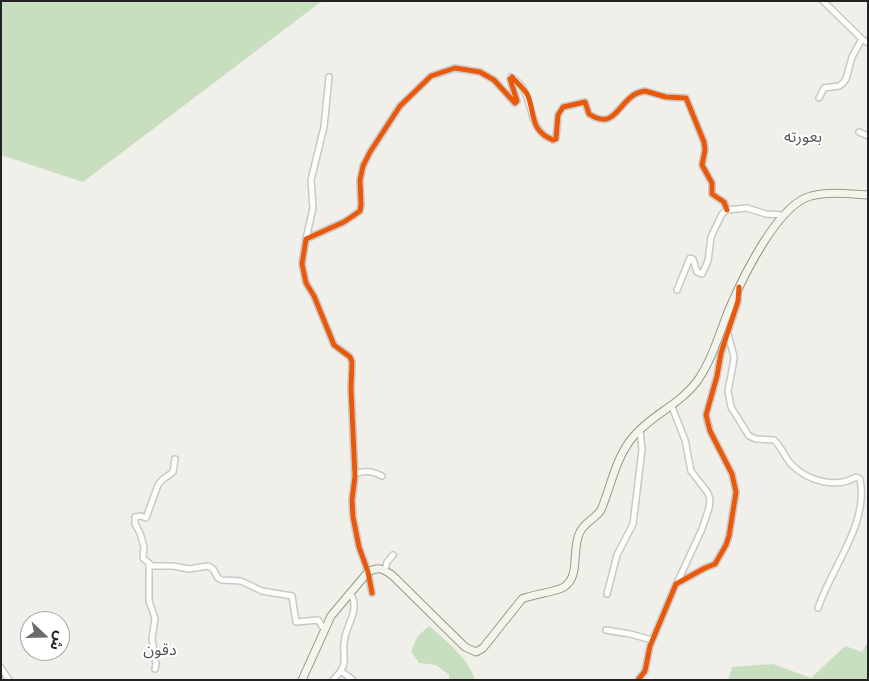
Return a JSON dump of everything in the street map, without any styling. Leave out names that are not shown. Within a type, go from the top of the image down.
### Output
[{"type":"main road","points":[[302,680],[331,616],[368,572],[376,568],[385,570],[393,576],[471,651],[479,651],[522,599],[531,595],[563,588],[573,577],[580,532],[601,510],[623,452],[640,429],[650,420],[672,407],[685,395],[702,373],[739,287],[766,238],[783,215],[797,202],[811,196],[868,195]]},
{"type":"street","points":[[823,1],[868,43]]},
{"type":"street","points":[[819,98],[824,88],[839,86],[846,79],[852,57],[862,39]]},
{"type":"street","points":[[306,240],[358,214],[361,206],[361,173],[381,133],[402,104],[418,91],[428,79],[455,68],[471,70],[488,76],[515,103],[517,101],[510,79],[512,77],[528,97],[535,124],[542,133],[553,140],[556,139],[558,115],[563,107],[584,102],[589,114],[605,119],[616,114],[631,97],[639,92],[649,91],[666,97],[686,98],[704,142],[705,150],[702,165],[712,183],[712,194],[724,202],[727,210]]},
{"type":"street","points":[[330,77],[324,127],[310,180],[313,208],[312,219],[302,264],[306,283],[314,296],[334,345],[350,357],[352,362],[351,389],[355,474],[352,500],[353,517],[372,593]]},
{"type":"street","points":[[858,132],[868,136]]},
{"type":"street","points":[[677,290],[690,258],[693,259],[697,272],[702,274],[704,272],[708,261],[711,237],[722,214],[727,210],[747,208],[766,214],[783,215]]},
{"type":"street","points":[[676,584],[715,564],[729,536],[735,482],[710,431],[706,415],[738,301],[739,287]]},
{"type":"street","points":[[728,333],[734,356],[728,396],[731,407],[749,436],[756,439],[774,440],[793,466],[804,474],[822,482],[839,483],[856,477],[860,479],[858,521],[845,551],[824,589],[818,608]]},
{"type":"street","points":[[638,680],[645,671],[652,640],[702,529],[710,500],[708,493],[691,471],[684,440],[672,407]]},
{"type":"street","points":[[607,594],[617,555],[633,524],[642,450],[640,429]]},
{"type":"street","points":[[175,459],[173,472],[162,480],[158,486],[146,518],[135,517],[135,524],[144,547],[143,558],[149,564],[158,567],[173,566],[189,569],[208,566],[222,580],[241,581],[262,591],[292,596],[296,622],[318,620],[324,629]]},
{"type":"street","points":[[355,474],[362,471],[382,476]]},
{"type":"street","points":[[385,570],[387,562],[393,555]]},
{"type":"street","points":[[149,564],[149,601],[155,618],[152,639],[156,664],[155,670]]},
{"type":"street","points":[[333,680],[342,672],[345,657],[345,636],[354,612],[354,598],[350,592]]},
{"type":"street","points":[[606,630],[652,640]]},
{"type":"street","points":[[1,668],[9,680]]},
{"type":"street","points":[[342,672],[353,680]]},
{"type":"green space","points":[[1,1],[322,1],[83,182],[1,155]]},
{"type":"green space","points":[[429,626],[468,664],[475,680],[449,680],[449,675],[436,665],[419,663],[411,651],[418,636]]},
{"type":"green space","points":[[868,642],[868,680],[728,680],[732,667],[773,664],[811,678],[845,646],[862,652]]},
{"type":"cycle path","points":[[372,593],[353,517],[352,500],[355,476],[351,389],[352,362],[350,357],[334,345],[314,296],[306,283],[302,264],[306,239],[344,222],[360,211],[360,180],[363,166],[370,152],[400,106],[431,76],[455,68],[480,72],[494,80],[515,103],[517,101],[510,79]]},
{"type":"cycle path","points":[[511,78],[527,93],[534,121],[540,132],[553,140],[556,139],[558,115],[563,107],[585,102],[589,114],[603,119],[613,116],[626,102],[641,92],[645,91],[666,97],[686,98],[704,142],[705,150],[702,165],[712,183],[712,194],[724,202],[727,210]]},
{"type":"cycle path","points":[[638,680],[645,671],[650,646],[676,584],[715,564],[729,536],[736,492],[732,474],[710,431],[706,415],[717,376],[721,353],[738,301],[739,287]]},
{"type":"district","name":"بعورته","points":[[803,137]]},
{"type":"district","name":"دقون","points":[[160,650]]}]
